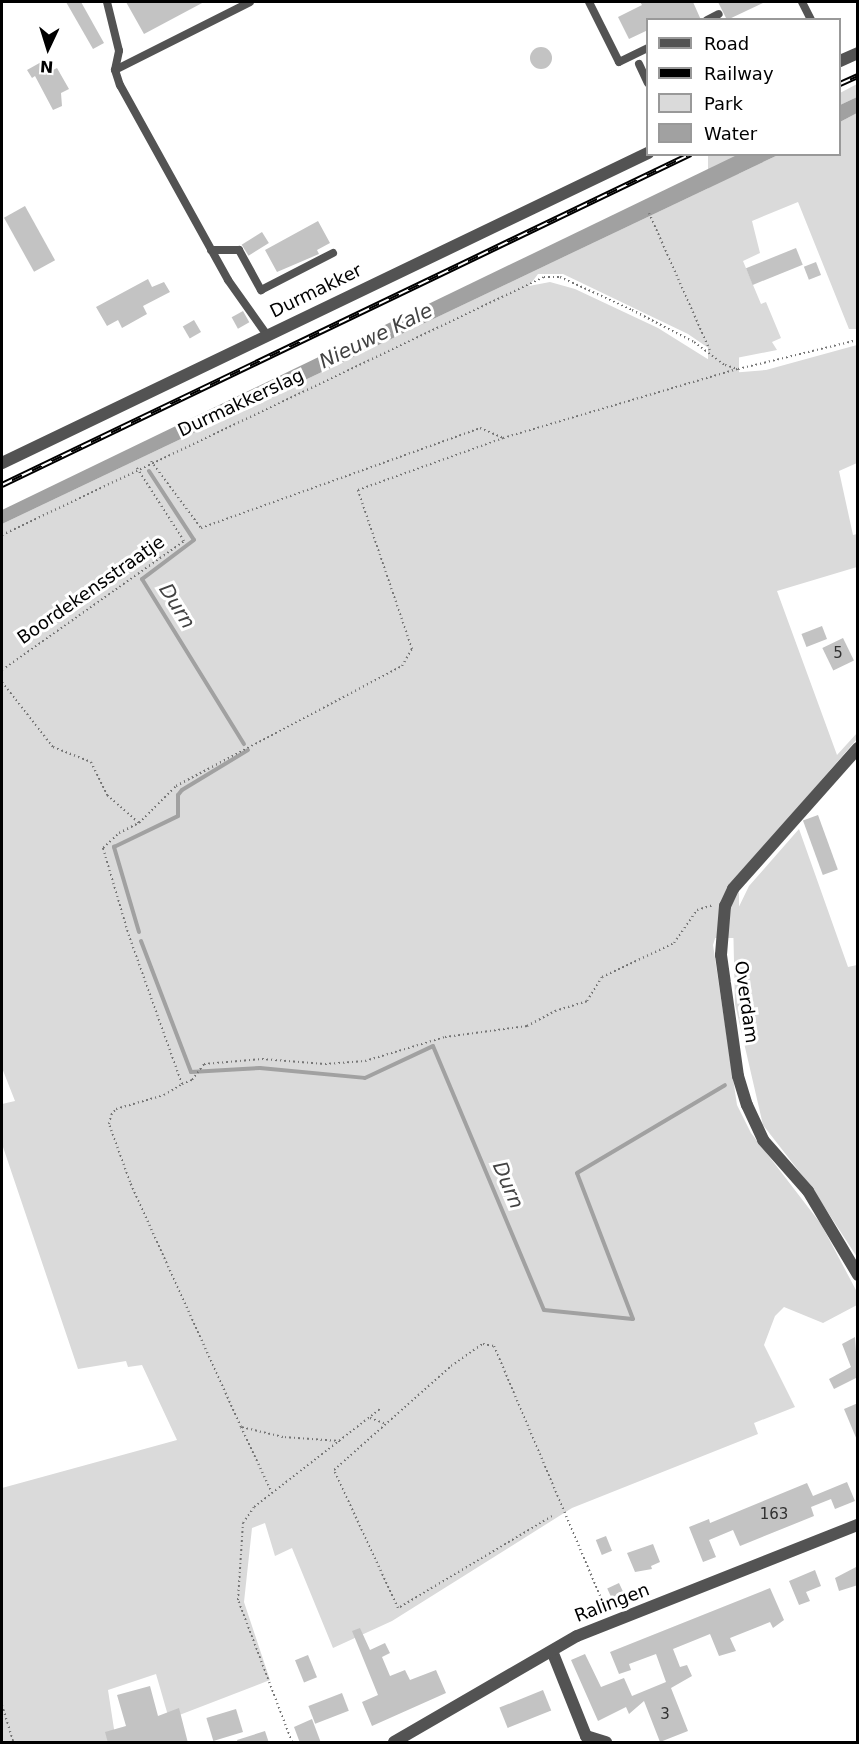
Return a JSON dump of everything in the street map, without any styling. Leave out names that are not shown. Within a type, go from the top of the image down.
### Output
[{"type":"street","points":[[841,61],[858,53]]},
{"type":"street","name":"Durmakker","points":[[2,463],[646,154]]},
{"type":"street","name":"Overdam","points":[[858,748],[733,889],[724,906],[721,955],[738,1076],[747,1106],[763,1140],[808,1191],[858,1275]]},
{"type":"street","name":"Ralingen","points":[[394,1743],[577,1636],[858,1525]]},
{"type":"street","points":[[552,1651],[586,1736],[606,1743]]},
{"type":"lane","points":[[107,2],[119,51],[115,70],[211,250],[267,335]]},
{"type":"lane","points":[[115,70],[250,2]]},
{"type":"lane","points":[[589,2],[619,62],[646,49]]},
{"type":"lane","points":[[802,2],[810,18]]},
{"type":"lane","points":[[711,18],[719,14]]},
{"type":"lane","points":[[639,64],[646,79]]},
{"type":"lane","points":[[211,250],[239,250],[261,290],[333,253]]},
{"type":"path","points":[[650,213],[712,356]]},
{"type":"path","name":"Durmakkerslag","points":[[2,535],[137,468],[544,277],[560,277],[601,296],[694,342],[712,356],[738,369]]},
{"type":"path","points":[[182,1084],[129,936],[103,848],[119,833],[140,823],[176,786],[402,666],[412,649],[358,490],[503,438],[738,369],[858,340]]},
{"type":"path","points":[[152,461],[201,528],[480,428],[503,438]]},
{"type":"path","name":"Boordekensstraatje","points":[[2,670],[184,541],[137,468]]},
{"type":"path","points":[[2,682],[53,747],[91,762],[107,795],[140,823]]},
{"type":"path","points":[[272,1493],[130,1182],[109,1124],[116,1109],[164,1095],[193,1078],[199,1066],[262,1059],[325,1064],[365,1061],[445,1036],[508,1031],[527,1026],[555,1011],[587,1001],[602,977],[674,943],[697,910],[709,905],[724,906]]},
{"type":"path","points":[[552,1516],[398,1608],[334,1470],[384,1423],[473,1349],[483,1344],[494,1346],[612,1623]]},
{"type":"path","points":[[292,1743],[238,1600],[243,1523],[254,1507],[380,1409]]},
{"type":"path","points":[[370,1418],[384,1423]]},
{"type":"path","points":[[241,1427],[327,1442],[340,1441]]},
{"type":"path","points":[[2,1705],[13,1743]]},
{"type":"green space","points":[[857,84],[857,97],[841,105],[841,92]]},
{"type":"green space","points":[[857,113],[857,329],[849,329],[798,202],[752,221],[760,253],[743,261],[761,304],[766,302],[781,338],[772,342],[777,350],[726,360],[688,334],[563,274],[538,274],[529,286],[550,282],[575,289],[658,328],[730,373],[766,370],[857,345],[857,463],[839,471],[853,535],[857,534],[857,567],[777,591],[837,755],[857,733],[857,739],[733,882],[720,901],[718,913],[725,906],[713,945],[737,1105],[751,1133],[821,1224],[857,1292],[857,1305],[823,1323],[784,1307],[775,1316],[764,1345],[795,1407],[754,1423],[758,1434],[572,1508],[392,1621],[333,1648],[292,1548],[275,1556],[265,1523],[252,1528],[244,1602],[270,1680],[169,1719],[156,1674],[108,1690],[116,1742],[2,1742],[2,1488],[177,1440],[142,1365],[128,1367],[126,1361],[78,1369],[2,1144],[2,1104],[15,1101],[2,1068],[2,524],[776,156],[841,156],[841,121]]},
{"type":"green space","points":[[708,156],[739,156],[739,938],[708,938]]},
{"type":"green space","points":[[799,829],[848,967],[857,965],[857,1257],[812,1188],[763,1125],[735,1004],[733,919],[749,886]]},
{"type":"water","points":[[857,97],[857,113],[841,121],[841,105]]},
{"type":"water","name":"Nieuwe Kale","points":[[735,156],[776,156],[2,524],[2,510]]},
{"type":"building","points":[[66,2],[81,2],[104,43],[93,49]]},
{"type":"building","points":[[126,2],[204,2],[144,34]]},
{"type":"building","points":[[640,2],[693,2],[700,18],[646,18],[646,31],[629,39],[618,17],[642,5]]},
{"type":"building","points":[[718,2],[765,2],[731,18],[726,18]]},
{"type":"building","points":[[541,47],[549,50],[552,58],[549,66],[541,69],[533,66],[530,58],[533,50]]},
{"type":"building","points":[[43,61],[49,72],[57,68],[69,89],[61,93],[62,106],[53,110],[35,76],[32,78],[27,70]]},
{"type":"building","points":[[25,206],[55,260],[34,272],[4,218]]},
{"type":"building","points":[[318,221],[330,243],[317,250],[319,254],[277,272],[265,250]]},
{"type":"building","points":[[262,232],[269,243],[249,256],[242,245]]},
{"type":"building","points":[[796,248],[803,265],[753,285],[746,268]]},
{"type":"building","points":[[816,262],[821,275],[809,280],[804,267]]},
{"type":"building","points":[[148,279],[152,287],[164,282],[170,292],[143,306],[147,314],[122,328],[118,320],[107,326],[96,307]]},
{"type":"building","points":[[243,311],[249,322],[238,329],[232,317]]},
{"type":"building","points":[[194,320],[201,332],[190,339],[183,326]]},
{"type":"building","points":[[822,626],[827,639],[806,647],[801,634]]},
{"type":"building","points":[[843,638],[854,660],[833,671],[822,648]]},
{"type":"building","points":[[818,815],[838,870],[823,875],[803,820]]},
{"type":"building","points":[[855,1337],[858,1381],[856,1378],[834,1389],[829,1379],[851,1367],[842,1344]]},
{"type":"building","points":[[858,1403],[858,1440],[857,1440],[844,1409]]},
{"type":"building","points":[[847,1482],[855,1501],[835,1509],[831,1499],[811,1507],[814,1516],[740,1546],[733,1530],[709,1540],[716,1557],[703,1562],[689,1527],[709,1519],[710,1523],[807,1483],[813,1496]]},
{"type":"building","points":[[606,1536],[612,1551],[602,1555],[596,1540]]},
{"type":"building","points":[[653,1544],[660,1562],[651,1566],[652,1569],[635,1572],[627,1553]]},
{"type":"building","points":[[858,1566],[858,1585],[839,1591],[835,1578]]},
{"type":"building","points":[[815,1570],[821,1586],[806,1592],[810,1601],[799,1605],[789,1581]]},
{"type":"building","points":[[619,1583],[627,1600],[615,1606],[607,1588]]},
{"type":"building","points":[[770,1588],[784,1620],[773,1628],[770,1622],[730,1638],[736,1651],[719,1656],[710,1634],[673,1649],[680,1667],[687,1665],[692,1676],[671,1688],[688,1731],[660,1742],[644,1701],[629,1714],[626,1707],[598,1721],[571,1660],[585,1654],[601,1687],[624,1678],[632,1696],[666,1682],[656,1654],[629,1664],[631,1670],[619,1674],[610,1652]]},
{"type":"building","points":[[360,1628],[370,1650],[385,1643],[390,1653],[382,1657],[390,1676],[405,1670],[410,1680],[436,1670],[446,1693],[372,1726],[362,1702],[378,1695],[352,1631]]},
{"type":"building","points":[[308,1655],[317,1677],[304,1682],[295,1660]]},
{"type":"building","points":[[150,1686],[158,1716],[179,1708],[188,1743],[108,1743],[105,1732],[126,1726],[117,1695]]},
{"type":"building","points":[[543,1690],[551,1710],[508,1728],[499,1708]]},
{"type":"building","points":[[342,1693],[349,1711],[315,1724],[308,1706]]},
{"type":"building","points":[[236,1709],[243,1732],[213,1741],[206,1718]]},
{"type":"building","points":[[312,1719],[321,1743],[300,1743],[294,1727]]},
{"type":"building","points":[[265,1731],[269,1743],[238,1743],[237,1740]]},
{"type":"waterway","name":"Durn","points":[[149,471],[194,540],[142,579],[244,744]]},
{"type":"waterway","name":"Durn","points":[[139,932],[114,847],[178,816],[178,795],[182,790],[248,750]]},
{"type":"waterway","name":"Durn","points":[[141,941],[191,1072],[260,1068],[365,1078],[433,1046],[544,1310],[633,1319],[577,1173],[725,1085]]},
{"type":"railway","points":[[841,84],[858,76]]},
{"type":"railway","points":[[2,485],[687,156]]}]
